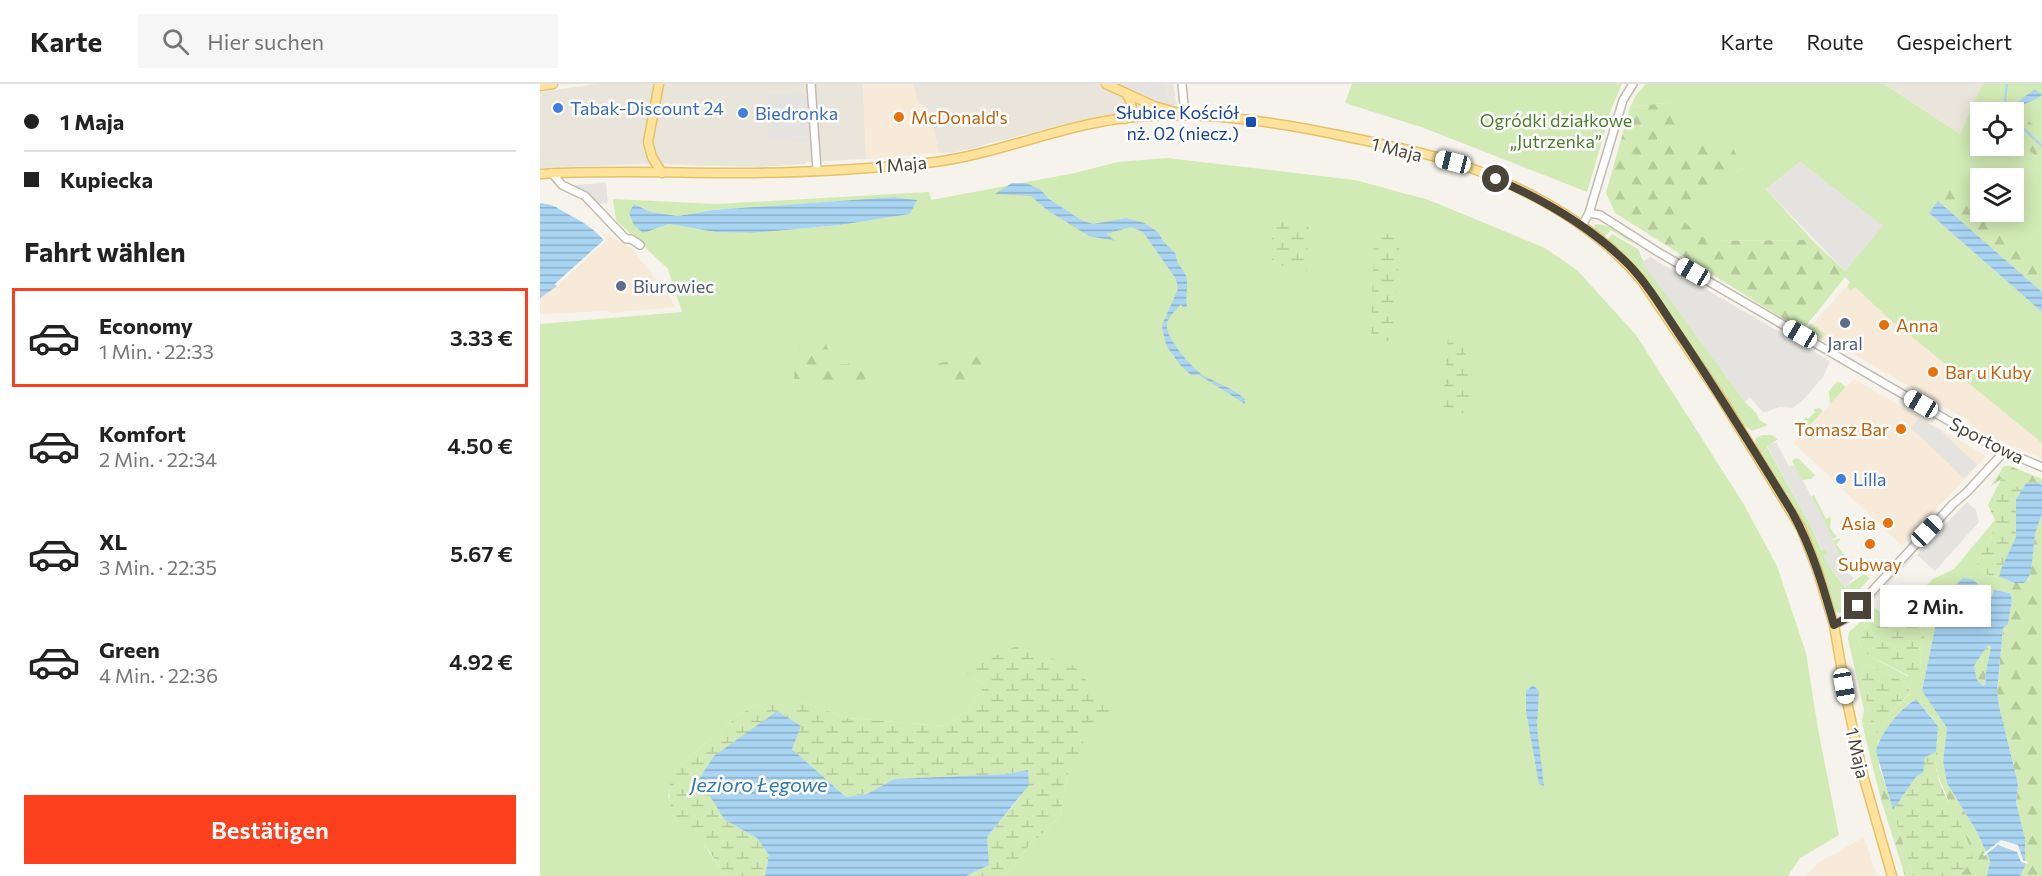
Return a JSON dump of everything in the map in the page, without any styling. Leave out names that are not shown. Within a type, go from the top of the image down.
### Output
[{"type":"main road","points":[[540,86],[553,84]]},
{"type":"main road","points":[[1106,84],[1154,106],[1185,115]]},
{"type":"main road","points":[[657,87],[648,142],[652,157],[662,172]]},
{"type":"main road","points":[[1125,119],[1131,113],[1132,108],[1132,102],[1127,95]]},
{"type":"main road","name":"1 Maja","points":[[540,174],[817,171],[944,160],[1084,125],[1125,119],[1185,115],[1234,118],[1327,132],[1453,162],[1516,188],[1582,226],[1614,251],[1642,281],[1758,456],[1801,528],[1817,569],[1834,625],[1863,775],[1892,876]]},
{"type":"street","points":[[811,84],[817,171]]},
{"type":"street","points":[[1182,84],[1185,115]]},
{"type":"street","points":[[1582,226],[1589,213],[1623,100],[1633,84]]},
{"type":"street","points":[[552,173],[562,185],[585,196],[626,239],[631,239],[640,245]]},
{"type":"street","name":"Sportowa","points":[[1589,213],[1600,215],[1658,252],[2004,452],[2042,467]]},
{"type":"street","points":[[1834,625],[1847,618],[1911,547],[2004,452]]},
{"type":"shaded area","points":[[596,84],[863,84],[866,159],[761,167],[643,164],[540,168],[540,92]]},
{"type":"shaded area","points":[[863,84],[913,84],[918,104],[924,104],[939,153],[866,159]]},
{"type":"shaded area","points":[[913,84],[1173,84],[1177,105],[1072,122],[957,152],[939,153],[924,104],[918,104]]},
{"type":"shaded area","points":[[1121,84],[1156,84],[1165,87],[1169,104]]},
{"type":"shaded area","points":[[1884,84],[1982,84],[1974,102],[1970,102],[1970,111],[1960,134]]},
{"type":"shaded area","points":[[768,94],[806,95],[808,142],[768,140]]},
{"type":"shaded area","points":[[1800,162],[1883,226],[1845,271],[1766,189]]},
{"type":"shaded area","points":[[606,183],[608,203],[597,204],[573,185]]},
{"type":"shaded area","points":[[593,227],[631,248],[671,298],[675,307],[612,313],[606,311],[540,314],[540,298]]},
{"type":"shaded area","points":[[1650,257],[1830,361],[1823,377],[1801,402],[1792,408],[1779,407],[1763,413],[1750,397],[1745,402],[1642,262]]},
{"type":"shaded area","points":[[1850,282],[1885,315],[2042,443],[2042,458],[1985,435],[1968,423],[1969,421],[1850,352],[1837,342],[1834,347],[1806,332]]},
{"type":"shaded area","points":[[1854,379],[1986,456],[1902,546],[1794,443]]},
{"type":"shaded area","points":[[1919,419],[1940,430],[1977,465],[1964,478],[1911,428]]},
{"type":"shaded area","points":[[1776,442],[1789,466],[1794,465],[1823,517],[1841,558],[1848,567],[1845,571],[1854,578],[1845,587],[1827,563],[1824,555],[1828,553],[1826,549],[1822,551],[1812,528],[1767,446]]},
{"type":"shaded area","points":[[1967,502],[1976,510],[1979,522],[1935,571],[1917,555]]},
{"type":"shaded area","points":[[1909,554],[1915,555],[1861,614],[1855,614]]},
{"type":"shaded area","points":[[1864,837],[1877,876],[1805,876],[1818,863]]},
{"type":"green space","name":"Ogródki działkowe „Jutrzenka”","points":[[1352,84],[1622,84],[1612,107],[1587,192],[1424,128],[1345,103]]},
{"type":"green space","points":[[1646,84],[1884,84],[1960,134],[1970,111],[1970,156],[2024,156],[2024,102],[1974,102],[1982,84],[2042,84],[2042,292],[1938,202],[1929,213],[2042,312],[2042,443],[1885,315],[1855,287],[1851,291],[1847,287],[1850,282],[1845,277],[1845,271],[1882,226],[1800,162],[1766,189],[1812,240],[1708,241],[1672,213],[1743,168],[1657,147],[1657,133],[1674,102],[1630,107],[1636,95]]},
{"type":"green space","points":[[1674,102],[1680,125],[1657,133],[1657,147],[1729,140],[1743,168],[1673,213],[1708,241],[1812,240],[1845,271],[1845,277],[1802,331],[1615,213],[1606,193],[1630,107]]},
{"type":"green space","points":[[2024,118],[2042,131],[2042,162],[2024,146]]},
{"type":"green space","points":[[1167,158],[1355,180],[1429,200],[1545,248],[1577,270],[1636,335],[1743,503],[1777,566],[1806,653],[1839,835],[1800,858],[1788,876],[1007,876],[1027,848],[1060,816],[1068,773],[1087,735],[964,672],[985,685],[967,711],[945,726],[847,718],[803,702],[762,702],[740,714],[675,769],[668,796],[676,820],[688,833],[703,843],[725,876],[540,876],[540,324],[682,312],[668,269],[616,220],[613,199],[716,204],[929,192],[931,200],[1075,173],[1118,162]],"holes":[[[894,197],[917,200],[910,214],[840,225],[754,233],[715,232],[668,224],[643,232],[634,204],[651,212],[678,216],[713,210]]]},
{"type":"green space","points":[[1945,186],[1970,207],[1970,222],[1988,222],[2033,259],[2042,250],[2042,288],[1939,198]]},
{"type":"green space","points":[[1296,219],[1309,222],[1307,271],[1301,274],[1272,260],[1272,228],[1277,223]]},
{"type":"green space","points":[[1596,224],[1617,231],[1635,245],[1611,230],[1604,237],[1595,230]]},
{"type":"green space","points":[[1374,232],[1400,236],[1394,341],[1381,341],[1371,335]]},
{"type":"green space","points":[[1612,234],[1638,249],[1645,265],[1745,402],[1757,414],[1759,420],[1768,425],[1752,431],[1742,424],[1642,274],[1607,240]]},
{"type":"green space","points":[[1811,323],[1825,334],[1822,340],[1806,332]]},
{"type":"green space","points":[[1464,336],[1471,409],[1465,413],[1444,413],[1443,395],[1448,337]]},
{"type":"green space","points":[[806,339],[826,344],[834,364],[848,364],[858,357],[869,373],[863,382],[794,379],[797,353]]},
{"type":"green space","points":[[974,354],[988,369],[983,382],[943,386],[937,364]]},
{"type":"green space","points":[[1838,381],[1846,387],[1830,404],[1829,391]]},
{"type":"green space","points":[[1820,408],[1823,411],[1803,433],[1797,426],[1815,412],[1814,409]]},
{"type":"green space","points":[[1771,435],[1778,439],[1767,447],[1812,528],[1821,550],[1826,549],[1828,554],[1824,556],[1833,572],[1845,587],[1864,574],[1870,578],[1851,598],[1856,604],[1846,613],[1838,613],[1834,609],[1809,537],[1755,445],[1756,438]]},
{"type":"green space","points":[[1795,458],[1799,459],[1815,475],[1811,479],[1802,480],[1792,461]]},
{"type":"green space","points":[[2004,466],[2010,466],[2042,479],[2042,485],[2037,482],[2026,483],[2022,490],[2012,482],[2001,479],[1990,487]]},
{"type":"green space","points":[[2001,479],[2012,482],[2022,490],[2017,507],[2016,537],[1999,577],[1989,576],[1977,566],[1982,550],[1991,539],[1995,520],[1988,505]]},
{"type":"green space","points":[[1814,495],[1826,519],[1830,517],[1831,519],[1830,528],[1837,537],[1833,539],[1811,497]]},
{"type":"green space","points":[[2042,513],[2042,876],[2020,876],[2025,866],[2025,838],[2016,802],[2018,784],[1997,691],[2003,628],[2008,623],[2012,600],[2010,593],[2015,583],[2029,579],[2035,534]]},
{"type":"green space","points":[[1995,520],[1991,539],[1982,550],[1977,566],[1989,576],[2015,583],[2010,593],[1994,590],[1988,606],[1980,608],[1980,586],[1955,586],[1934,605],[1936,623],[1922,691],[1947,728],[1943,761],[1936,752],[1938,725],[1916,699],[1908,704],[1878,742],[1879,767],[1885,783],[1881,800],[1862,721],[1864,710],[1848,639],[1849,632],[1875,608],[1890,620],[1933,579],[1954,569]],"holes":[[[1921,600],[1929,605],[1927,632],[1922,641],[1920,672],[1907,676],[1868,655],[1859,644],[1858,635],[1868,625],[1882,620],[1893,627],[1901,625]],[[1866,664],[1905,682],[1910,694],[1892,711],[1874,736],[1861,675]]]},
{"type":"green space","points":[[1839,538],[1836,544],[1849,561],[1855,560],[1858,568],[1846,569],[1848,567],[1833,541]]},
{"type":"green space","points":[[1921,600],[1930,605],[1927,632],[1922,641],[1920,672],[1915,679],[1868,655],[1859,644],[1858,635],[1868,625],[1871,618],[1882,620],[1893,627],[1901,625]]},
{"type":"green space","points":[[1988,645],[1991,647],[1985,677],[1986,684],[1983,687],[1977,680],[1974,666]]},
{"type":"green space","points":[[1016,646],[1074,666],[1116,714],[1087,736],[1068,773],[1060,816],[1027,848],[1007,876],[966,876],[988,865],[987,837],[1020,797],[1027,770],[1007,774],[894,779],[867,794],[846,797],[792,749],[725,820],[757,838],[770,855],[765,876],[725,876],[704,844],[688,834],[676,820],[669,795],[675,769],[740,714],[762,702],[803,702],[847,718],[945,726],[967,711],[985,685],[964,672]]},
{"type":"green space","points":[[1866,664],[1905,682],[1910,693],[1892,711],[1874,737],[1861,675]]},
{"type":"green space","points":[[1936,752],[1943,761],[1947,783],[1977,832],[1990,861],[1987,876],[1956,876],[1964,871],[1950,806],[1937,770]]},
{"type":"green space","points":[[1936,752],[1938,779],[1964,832],[1973,859],[1964,871],[1956,876],[1913,876],[1893,810],[1916,777],[1923,773],[1924,757]]},
{"type":"green space","points":[[1885,783],[1913,876],[1905,876],[1881,800]]},
{"type":"water","points":[[2035,89],[2042,95],[2024,105],[2024,102],[2019,101]]},
{"type":"water","points":[[1012,183],[1026,183],[1041,190],[1049,199],[1081,220],[1093,224],[1126,218],[1144,223],[1158,232],[1163,241],[1176,254],[1187,280],[1187,306],[1183,308],[1181,304],[1167,323],[1167,329],[1174,344],[1199,372],[1240,395],[1245,399],[1245,404],[1199,375],[1191,375],[1167,347],[1162,325],[1178,289],[1176,279],[1143,232],[1131,227],[1106,234],[1116,241],[1089,236],[1047,210],[1031,196],[995,194]]},
{"type":"water","points":[[894,197],[917,200],[910,214],[840,225],[754,233],[715,232],[669,224],[643,233],[634,225],[629,213],[634,204],[651,212],[678,216],[713,210]]},
{"type":"water","points":[[1938,201],[2042,292],[2042,312],[1929,213]]},
{"type":"water","points":[[540,203],[557,207],[575,217],[604,240],[555,284],[557,286],[540,298]]},
{"type":"water","points":[[2037,482],[2042,485],[2042,513],[2035,534],[2031,571],[2024,583],[2015,583],[1999,577],[2016,537],[2016,500],[2026,483]]},
{"type":"water","points":[[1963,578],[1974,580],[1980,587],[1980,608],[1988,606],[1994,590],[2010,593],[2012,600],[2008,624],[2003,628],[1997,691],[2018,784],[2016,802],[2025,838],[2025,866],[2020,876],[1987,876],[1990,861],[1977,832],[1947,783],[1943,761],[1947,728],[1922,691],[1936,623],[1934,605],[1941,585],[1955,586]],"holes":[[[1988,645],[1991,647],[1985,677],[1986,684],[1983,686],[1977,680],[1974,666]]]},
{"type":"water","points":[[1533,685],[1539,691],[1537,727],[1544,786],[1539,784],[1526,711],[1526,691]]},
{"type":"water","points":[[1916,699],[1938,726],[1936,752],[1925,757],[1923,773],[1916,777],[1893,810],[1876,751],[1882,736],[1892,722]]},
{"type":"water","name":"Jezioro Łęgowe","points":[[777,711],[801,726],[792,749],[846,797],[867,794],[894,779],[1007,774],[1028,770],[1029,785],[987,837],[989,865],[966,876],[765,876],[769,855],[757,838],[725,820],[699,779],[714,756]]},
{"type":"pier","points":[[558,205],[595,225],[607,240],[559,284],[558,288],[555,284],[604,240],[593,228],[557,208]]},
{"type":"pier","points":[[2001,840],[2018,845],[2023,860],[2028,864],[2021,862],[2017,852],[1998,845],[1984,856],[1983,854]]},
{"type":"waterway","points":[[2006,102],[2007,84]]},
{"type":"waterway","points":[[2024,129],[2042,146]]},
{"type":"place","name":"Tabak-Discount 24","points":[[558,108]]},
{"type":"place","name":"Biedronka","points":[[743,113]]},
{"type":"place","name":"McDonald's","points":[[899,117]]},
{"type":"place","name":"Słubice Kościół nż. 02 (niecz.)","points":[[1251,122]]},
{"type":"place","name":"Biurowiec","points":[[621,286]]},
{"type":"place","name":"Jaral","points":[[1845,323]]},
{"type":"place","name":"Anna","points":[[1884,325]]},
{"type":"place","name":"Bar u Kuby","points":[[1933,372]]},
{"type":"place","name":"Tomasz Bar","points":[[1901,429]]},
{"type":"place","name":"Lilla","points":[[1841,479]]},
{"type":"place","name":"Asia","points":[[1888,523]]},
{"type":"place","name":"Subway","points":[[1870,544]]},
{"type":"route","points":[[1496,179],[1582,226],[1630,266],[1666,315],[1721,398],[1792,512],[1801,528],[1817,569],[1834,625],[1847,618],[1858,606]]}]
